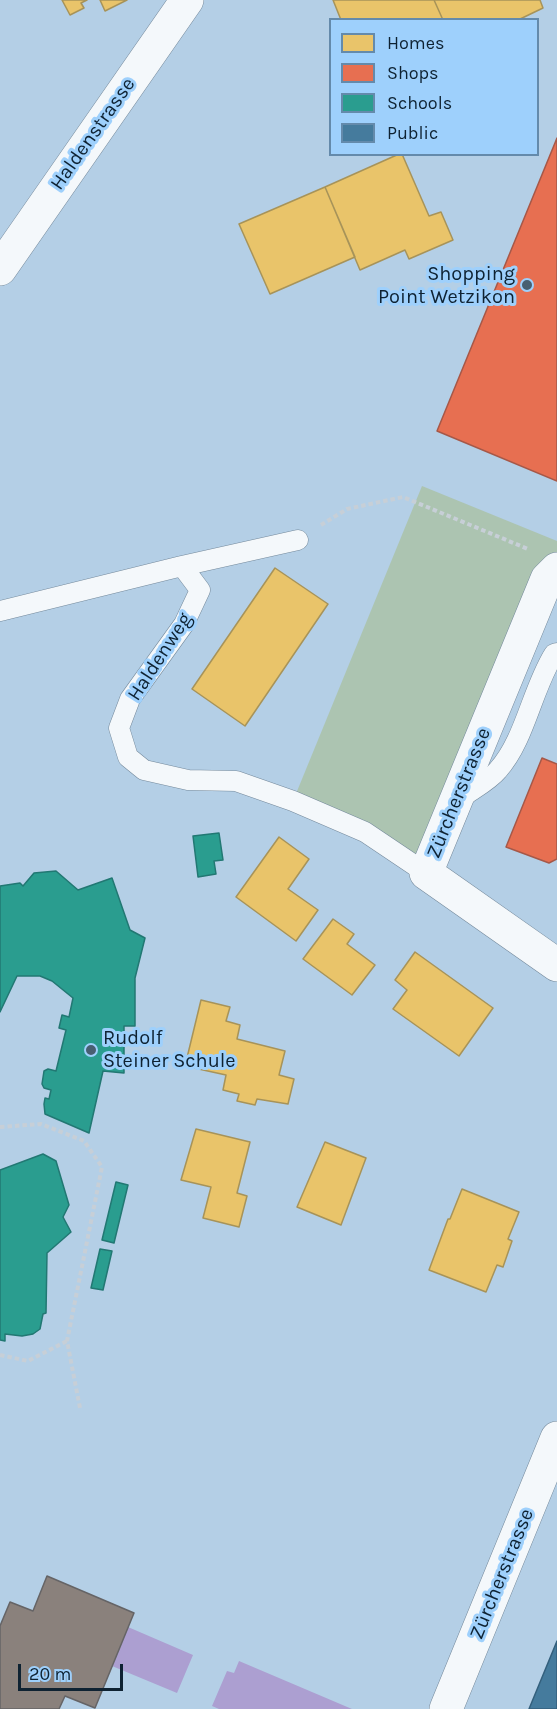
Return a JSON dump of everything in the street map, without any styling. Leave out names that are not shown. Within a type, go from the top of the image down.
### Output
[{"type":"street","name":"Haldenstrasse","points":[[0,269],[187,0]]},
{"type":"street","name":"Zürcherstrasse","points":[[546,560],[548,579],[426,873],[556,963]]},
{"type":"street","name":"Zürcherstrasse","points":[[446,1709],[557,1438]]},
{"type":"lane","points":[[0,611],[298,540]]},
{"type":"lane","name":"Haldenweg","points":[[182,566],[200,590],[184,624],[130,699],[119,728],[128,757],[144,771],[188,780],[236,781],[293,801],[365,832],[426,873]]},
{"type":"lane","points":[[454,803],[498,770],[515,741],[541,674],[557,653]]},
{"type":"path","points":[[298,540],[347,508],[403,497],[546,560]]},
{"type":"path","points":[[0,1127],[41,1124],[76,1137],[84,1141],[102,1167],[67,1341],[80,1407]]},
{"type":"path","points":[[0,1355],[28,1361],[67,1341]]},
{"type":"green space","points":[[422,486],[557,541],[557,569],[426,873],[293,801]]},
{"type":"shaded area","points":[[128,1627],[193,1655],[177,1693],[112,1666]]},
{"type":"shaded area","points":[[239,1661],[352,1709],[219,1709],[212,1706],[227,1671],[234,1673]]},
{"type":"building: Homes","points":[[62,0],[87,0],[81,3],[84,8],[70,15]]},
{"type":"building: Homes","points":[[100,0],[127,0],[105,11]]},
{"type":"building: Homes","points":[[333,0],[434,0],[442,18],[340,18]]},
{"type":"building: Homes","points":[[434,0],[540,0],[543,8],[522,18],[442,18]]},
{"type":"building: Homes","points":[[395,156],[403,156],[429,216],[441,212],[453,240],[409,259],[405,250],[360,270],[325,187]]},
{"type":"building: Homes","points":[[325,187],[355,257],[270,294],[239,224]]},
{"type":"building: Homes","points":[[275,568],[328,604],[245,726],[192,689]]},
{"type":"building: Homes","points":[[279,837],[309,859],[288,889],[318,910],[296,941],[236,897]]},
{"type":"building: Homes","points":[[333,919],[354,934],[347,944],[375,965],[352,995],[303,959]]},
{"type":"building: Homes","points":[[415,952],[493,1008],[459,1056],[393,1009],[407,990],[395,980]]},
{"type":"building: Homes","points":[[201,1000],[230,1007],[226,1021],[240,1025],[237,1039],[285,1051],[279,1075],[294,1079],[288,1104],[257,1099],[255,1105],[237,1101],[239,1094],[223,1090],[226,1075],[185,1066]]},
{"type":"building: Homes","points":[[196,1129],[250,1142],[237,1193],[247,1196],[239,1227],[203,1218],[211,1187],[181,1180]]},
{"type":"building: Homes","points":[[325,1142],[366,1158],[341,1225],[297,1207]]},
{"type":"building: Homes","points":[[462,1189],[519,1212],[508,1239],[512,1241],[503,1267],[497,1265],[486,1292],[429,1270]]},
{"type":"building: Shops","name":"Shopping Point Wetzikon","points":[[557,138],[557,481],[437,431]]},
{"type":"building: Shops","points":[[542,758],[557,764],[557,859],[549,863],[506,847]]},
{"type":"building: Schools","points":[[219,833],[223,860],[214,861],[216,874],[198,877],[193,836]]},
{"type":"building: Schools","name":"Rudolf Steiner Schule","points":[[56,871],[78,890],[112,878],[130,930],[145,938],[135,978],[135,1026],[124,1026],[124,1073],[103,1071],[89,1133],[45,1114],[45,1098],[49,1099],[51,1090],[44,1088],[42,1084],[44,1071],[48,1069],[56,1071],[66,1030],[59,1028],[62,1015],[69,1017],[73,998],[52,981],[40,976],[17,976],[0,1012],[0,886],[20,883],[23,886],[34,873]]},
{"type":"building: Schools","points":[[43,1154],[56,1161],[69,1205],[63,1217],[71,1232],[47,1253],[46,1313],[43,1314],[40,1329],[33,1334],[22,1336],[5,1334],[5,1341],[0,1340],[0,1170]]},
{"type":"building: Schools","points":[[116,1182],[128,1185],[114,1243],[102,1240]]},
{"type":"building: Schools","points":[[100,1249],[112,1251],[103,1290],[91,1288]]},
{"type":"building: Public","points":[[557,1641],[557,1709],[529,1709]]},
{"type":"building: Industry","points":[[47,1576],[134,1613],[95,1708],[65,1696],[59,1709],[0,1709],[0,1626],[10,1602],[33,1611]]},
{"type":"place","name":"Shopping Point Wetzikon","points":[[527,285]]},
{"type":"place","name":"Rudolf Steiner Schule","points":[[91,1050]]}]
